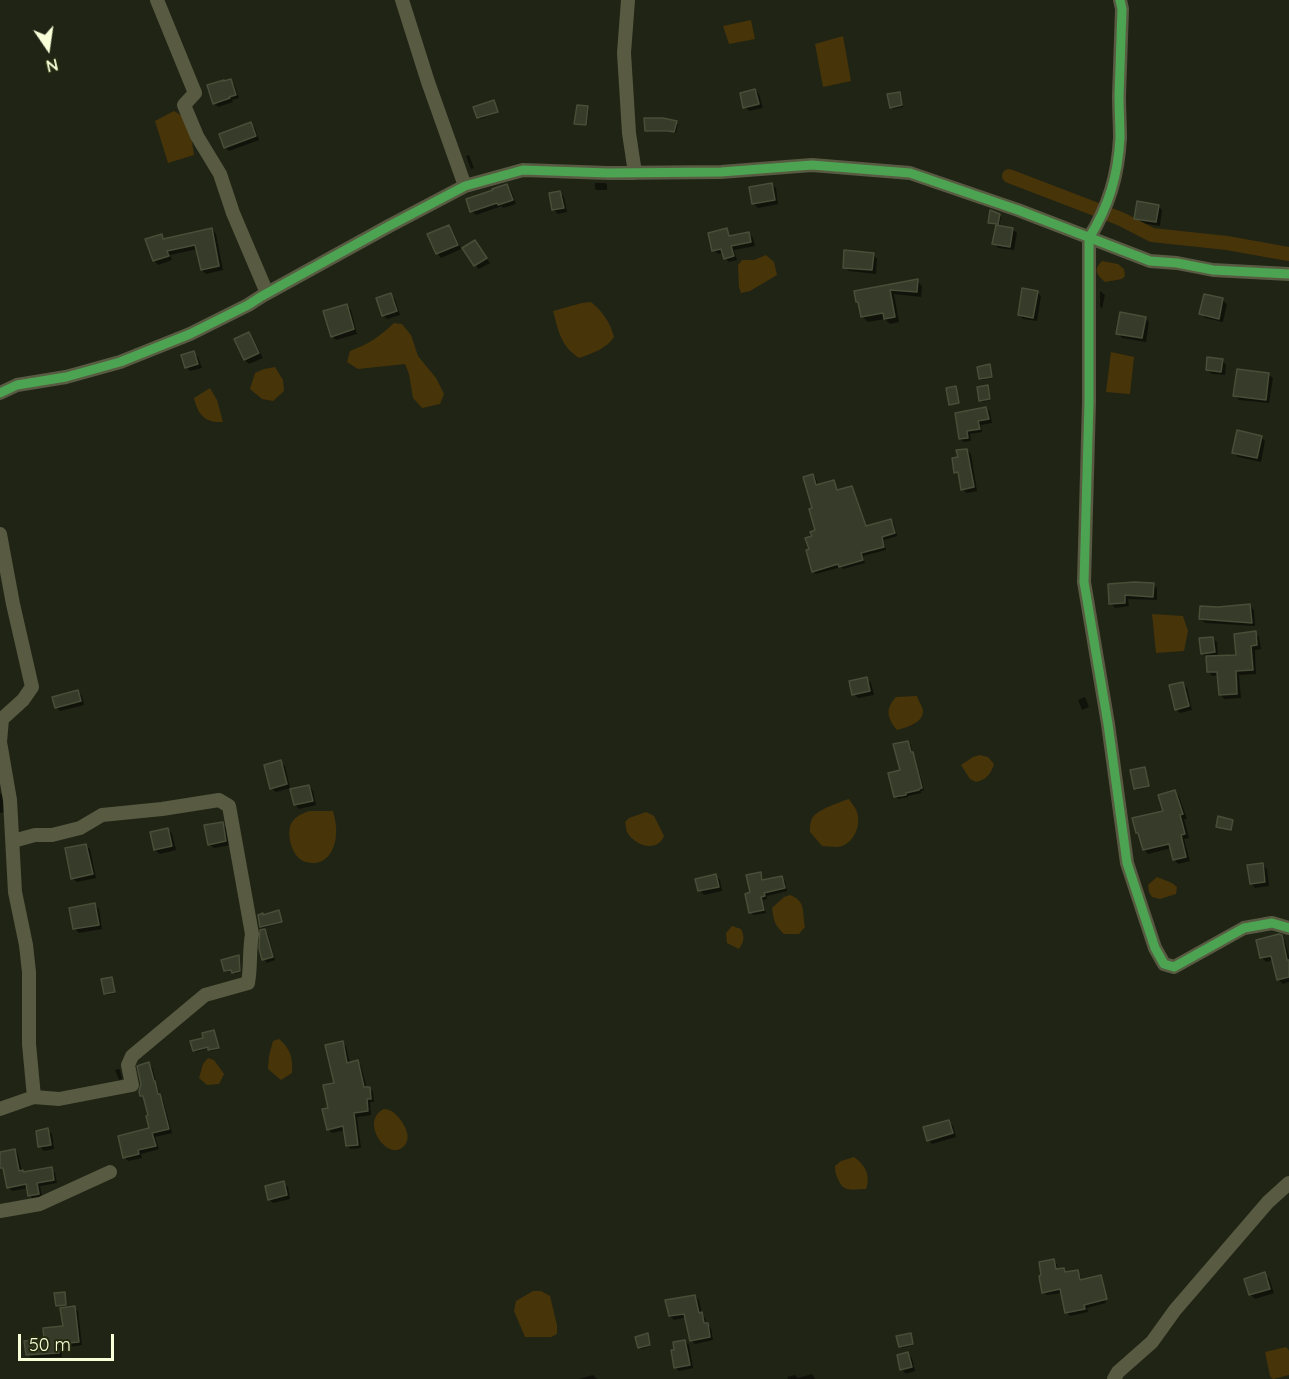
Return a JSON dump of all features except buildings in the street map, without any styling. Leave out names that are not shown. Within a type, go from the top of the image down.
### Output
[{"type":"street","points":[[157,0],[195,93],[184,105],[197,136],[220,174],[233,213],[267,293]]},
{"type":"street","points":[[402,0],[465,186]]},
{"type":"street","points":[[628,0],[624,53],[629,133],[634,169]]},
{"type":"street","points":[[1120,0],[1122,9],[1120,136],[1117,164],[1110,196],[1101,219],[1089,238],[1089,402],[1084,582],[1108,724],[1127,863],[1155,948],[1164,964],[1174,967],[1244,928],[1272,923],[1289,928]]},
{"type":"street","points":[[0,393],[17,385],[66,377],[120,362],[190,334],[248,305],[465,186],[523,170],[634,169],[721,172],[812,165],[910,173],[1018,210],[1150,261],[1177,263],[1213,270],[1289,274]]},
{"type":"street","points":[[0,534],[32,687],[23,700],[2,719],[0,742],[10,800],[15,892],[26,945],[29,1044],[34,1097]]},
{"type":"street","points":[[0,1109],[34,1097],[59,1099],[132,1085],[128,1065],[132,1056],[206,995],[248,983],[251,966],[252,934],[229,806],[219,800],[102,815],[80,828],[13,841]]},
{"type":"street","points":[[0,1211],[40,1204],[110,1172]]},
{"type":"street","points":[[1114,1379],[1118,1372],[1152,1342],[1175,1310],[1268,1202],[1289,1183]]},
{"type":"shaded area","points":[[751,20],[755,39],[729,44],[723,26]]},
{"type":"shaded area","points":[[843,36],[851,81],[823,87],[815,44]]},
{"type":"shaded area","points":[[174,111],[184,117],[194,155],[168,163],[155,121]]},
{"type":"shaded area","points":[[766,255],[774,262],[777,275],[750,291],[741,293],[738,265],[742,260],[754,260]]},
{"type":"shaded area","points":[[1102,261],[1118,264],[1124,269],[1125,276],[1122,279],[1105,282],[1097,272],[1097,267]]},
{"type":"shaded area","points":[[591,302],[606,318],[614,337],[603,348],[579,358],[564,343],[553,311]]},
{"type":"shaded area","points":[[394,323],[402,324],[411,335],[418,356],[436,378],[444,394],[440,404],[422,408],[413,398],[405,364],[358,369],[347,362],[350,351],[374,340]]},
{"type":"shaded area","points":[[1111,352],[1134,357],[1130,394],[1106,392]]},
{"type":"shaded area","points":[[275,367],[283,380],[284,391],[273,401],[262,399],[250,389],[255,373]]},
{"type":"shaded area","points":[[210,388],[217,400],[223,422],[211,421],[203,417],[196,404],[194,398]]},
{"type":"shaded area","points":[[1152,614],[1183,616],[1188,631],[1184,651],[1156,653]]},
{"type":"shaded area","points":[[917,696],[923,710],[921,718],[914,724],[897,730],[889,714],[892,701],[896,697]]},
{"type":"shaded area","points":[[980,755],[988,757],[994,764],[988,776],[976,782],[970,779],[961,765]]},
{"type":"shaded area","points":[[849,799],[858,817],[854,836],[842,846],[822,846],[810,832],[812,819],[825,809]]},
{"type":"shaded area","points":[[310,811],[333,811],[336,826],[333,848],[327,858],[316,863],[299,858],[293,850],[290,839],[290,828],[293,821],[299,815]]},
{"type":"shaded area","points":[[646,812],[654,816],[664,836],[656,845],[640,844],[627,831],[625,822],[629,818]]},
{"type":"shaded area","points":[[1157,877],[1177,887],[1176,894],[1160,899],[1152,897],[1148,885]]},
{"type":"shaded area","points":[[790,895],[799,900],[802,907],[805,927],[799,934],[784,934],[774,919],[772,908],[784,897]]},
{"type":"shaded area","points":[[732,926],[741,929],[742,932],[743,939],[739,949],[727,943],[726,933]]},
{"type":"shaded area","points":[[279,1039],[289,1050],[292,1063],[292,1073],[281,1080],[268,1069],[273,1041]]},
{"type":"shaded area","points":[[208,1058],[214,1060],[224,1074],[219,1084],[207,1085],[199,1078],[203,1064]]},
{"type":"shaded area","points":[[384,1109],[396,1115],[407,1132],[405,1145],[398,1150],[391,1150],[384,1146],[375,1131],[374,1122],[377,1115]]},
{"type":"shaded area","points":[[854,1157],[866,1171],[868,1179],[866,1189],[847,1189],[841,1185],[836,1175],[835,1166],[841,1161]]},
{"type":"shaded area","points":[[533,1291],[541,1291],[550,1296],[557,1325],[557,1334],[551,1337],[525,1337],[514,1311],[516,1301]]},
{"type":"shaded area","points":[[1286,1347],[1289,1351],[1289,1375],[1273,1379],[1270,1376],[1265,1352]]},
{"type":"waterway","points":[[1009,176],[1121,219],[1152,235],[1227,243],[1289,254]]},
{"type":"cycle path","points":[[1120,0],[1122,9],[1119,152],[1115,177],[1107,202],[1089,238],[1089,402],[1084,582],[1108,724],[1127,863],[1155,948],[1164,964],[1174,967],[1244,928],[1272,923],[1289,928]]},
{"type":"cycle path","points":[[0,393],[17,385],[66,377],[120,362],[190,334],[248,305],[465,186],[523,170],[608,173],[721,172],[812,165],[910,173],[1018,210],[1150,261],[1177,263],[1213,270],[1289,274]]}]
